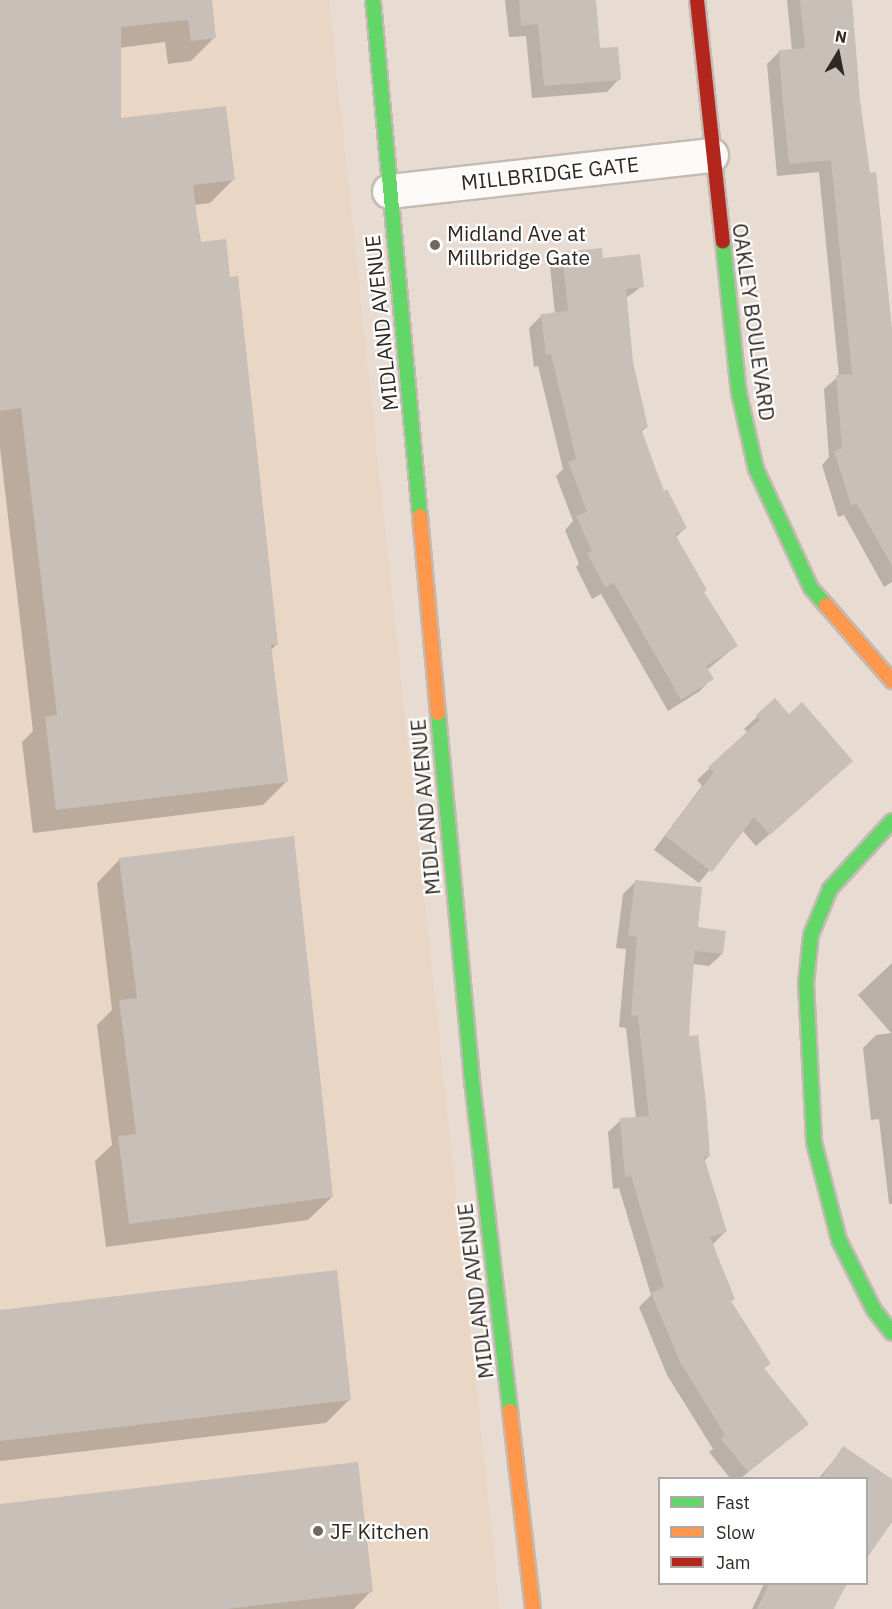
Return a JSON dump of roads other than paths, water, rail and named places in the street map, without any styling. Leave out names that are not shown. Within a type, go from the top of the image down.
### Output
[{"type":"main road","name":"MIDLAND AVENUE","points":[[373,0],[388,191],[471,1072],[533,1609]]},
{"type":"main road","name":"OAKLEY BOULEVARD","points":[[697,0],[711,155],[739,393],[756,470],[811,588],[892,681]]},
{"type":"main road","points":[[892,821],[830,889],[811,935],[806,983],[814,1142],[839,1240],[874,1310],[892,1333]]},
{"type":"street","name":"MILLBRIDGE GATE","points":[[388,191],[711,155]]},
{"type":"place","name":"Midland Ave at Millbridge Gate","points":[[435,245]]},
{"type":"place","name":"JF Kitchen","points":[[318,1531]]}]
